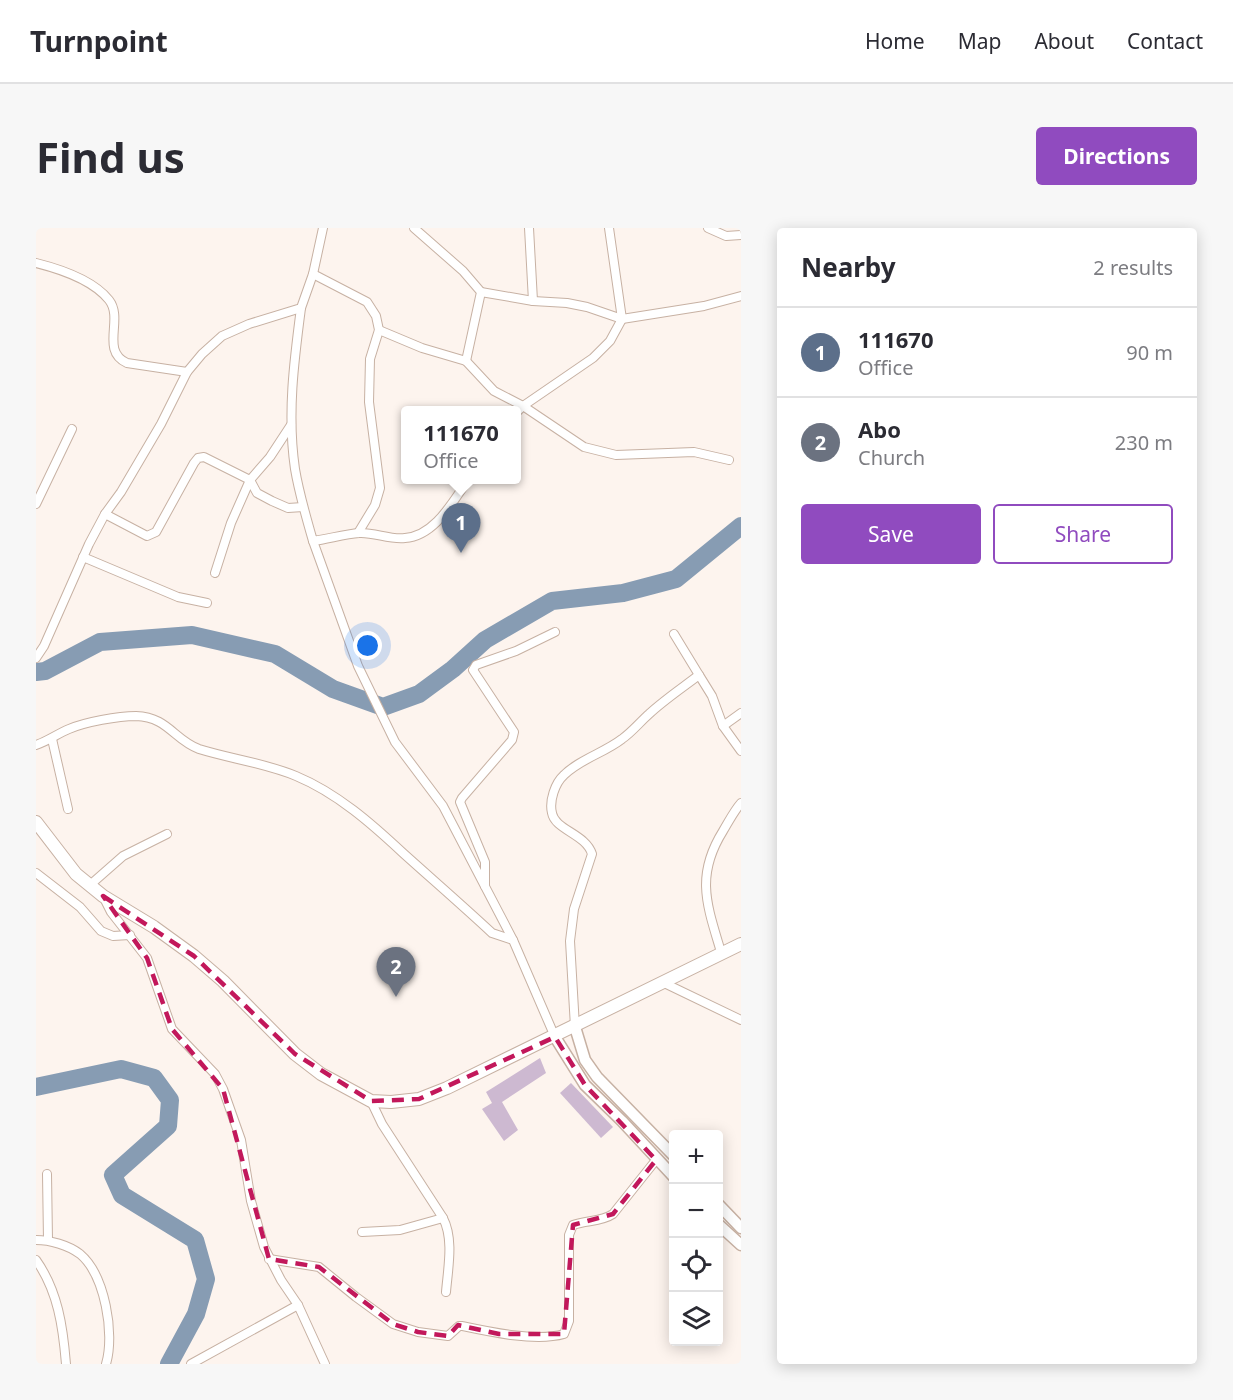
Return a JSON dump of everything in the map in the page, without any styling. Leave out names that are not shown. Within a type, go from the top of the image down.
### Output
[{"type":"main road","points":[[36,822],[71,869],[103,896],[154,927],[194,956],[223,981],[295,1054],[321,1074],[371,1101],[391,1102],[419,1099],[447,1088],[741,944]]},
{"type":"street","points":[[323,228],[313,274],[301,308],[292,382],[291,424],[295,468],[303,507],[325,577],[358,666],[395,742],[443,806],[513,940],[555,1037],[585,1085],[669,1172]]},
{"type":"street","points":[[414,228],[463,271],[481,292],[533,301],[567,303],[622,320],[704,306],[741,296]]},
{"type":"street","points":[[529,228],[533,301]]},
{"type":"street","points":[[521,409],[593,358],[610,341],[622,320],[609,228]]},
{"type":"street","points":[[708,228],[726,236],[741,235]]},
{"type":"street","points":[[36,263],[76,276],[111,302],[114,311],[113,346],[120,360],[187,372]]},
{"type":"street","points":[[313,274],[367,302],[376,316],[379,330],[370,359],[369,402],[380,488],[375,505],[358,533]]},
{"type":"street","points":[[466,361],[481,292]]},
{"type":"street","points":[[36,658],[44,646],[83,557],[105,514],[121,492],[161,424],[187,372],[222,336],[249,324],[301,308]]},
{"type":"street","points":[[379,330],[423,348],[466,361],[494,391],[515,406]]},
{"type":"street","points":[[521,411],[573,441],[599,452],[616,455],[694,452],[729,460]]},
{"type":"street","points":[[215,573],[231,523],[250,480],[270,457],[291,424]]},
{"type":"street","points":[[36,504],[72,429]]},
{"type":"street","points":[[105,514],[147,536],[151,535],[156,532],[198,458],[204,457],[250,480],[256,493],[288,508],[303,507]]},
{"type":"street","points":[[313,541],[358,533],[406,538],[417,534],[429,529],[444,514],[465,484]]},
{"type":"street","points":[[83,557],[178,597],[207,603]]},
{"type":"street","points":[[485,890],[484,862],[460,802],[512,740],[514,732],[473,670],[476,665],[516,651],[555,632]]},
{"type":"street","points":[[675,634],[712,696],[723,726],[741,752]]},
{"type":"street","points":[[669,1151],[597,1077],[585,1060],[575,1027],[570,941],[574,909],[591,854],[589,846],[555,820],[551,812],[556,785],[562,776],[623,738],[650,712],[699,675]]},
{"type":"street","points":[[723,726],[741,713]]},
{"type":"street","points":[[36,745],[69,729],[88,723],[134,716],[152,718],[168,727],[186,743],[296,776],[339,800],[381,832],[492,933],[513,940]]},
{"type":"street","points":[[52,739],[69,809]]},
{"type":"street","points":[[721,952],[708,905],[705,876],[716,842],[741,803]]},
{"type":"street","points":[[90,885],[123,856],[167,834]]},
{"type":"street","points":[[36,873],[80,907],[101,931],[113,936],[130,935]]},
{"type":"street","points":[[103,896],[111,912],[147,958],[172,1029],[215,1074],[223,1089],[241,1140],[251,1201],[269,1259],[298,1305],[325,1364]]},
{"type":"street","points":[[662,982],[741,1020]]},
{"type":"street","points":[[371,1101],[382,1124],[448,1227],[446,1292]]},
{"type":"street","points":[[269,1259],[319,1267],[393,1324],[418,1332],[448,1336],[457,1327],[462,1326],[499,1334],[555,1337],[564,1334],[569,1321],[569,1235],[573,1225],[605,1219],[613,1214],[656,1160]]},
{"type":"street","points":[[47,1174],[48,1240]]},
{"type":"street","points":[[723,1209],[741,1228]]},
{"type":"street","points":[[362,1232],[399,1230],[443,1218]]},
{"type":"street","points":[[723,1229],[741,1245]]},
{"type":"street","points":[[36,1240],[48,1240],[79,1254],[97,1278],[110,1332],[106,1364]]},
{"type":"street","points":[[36,1260],[45,1273],[57,1302],[66,1364]]},
{"type":"street","points":[[191,1364],[298,1305]]},
{"type":"highlighted area","points":[[103,896],[194,956],[295,1054],[371,1101],[419,1099],[555,1037],[585,1085],[656,1160],[613,1214],[573,1225],[564,1334],[499,1334],[458,1325],[448,1336],[418,1332],[393,1324],[319,1267],[269,1259],[223,1089],[172,1029],[147,958]]},
{"type":"building","points":[[540,1058],[546,1073],[502,1102],[518,1130],[504,1141],[482,1109],[492,1103],[486,1092]]},
{"type":"building","points":[[571,1083],[613,1127],[601,1138],[560,1093]]},
{"type":"waterway","points":[[36,672],[45,671],[100,642],[192,635],[275,654],[333,689],[383,707],[419,694],[453,669],[485,640],[552,601],[623,593],[676,579],[741,526]]},
{"type":"waterway","points":[[36,1087],[121,1069],[154,1078],[170,1100],[168,1126],[113,1175],[122,1195],[195,1240],[206,1279],[196,1314],[169,1364]]},
{"type":"place","name":"111670","points":[[461,553]]},
{"type":"place","name":"Abo","points":[[396,997]]}]
